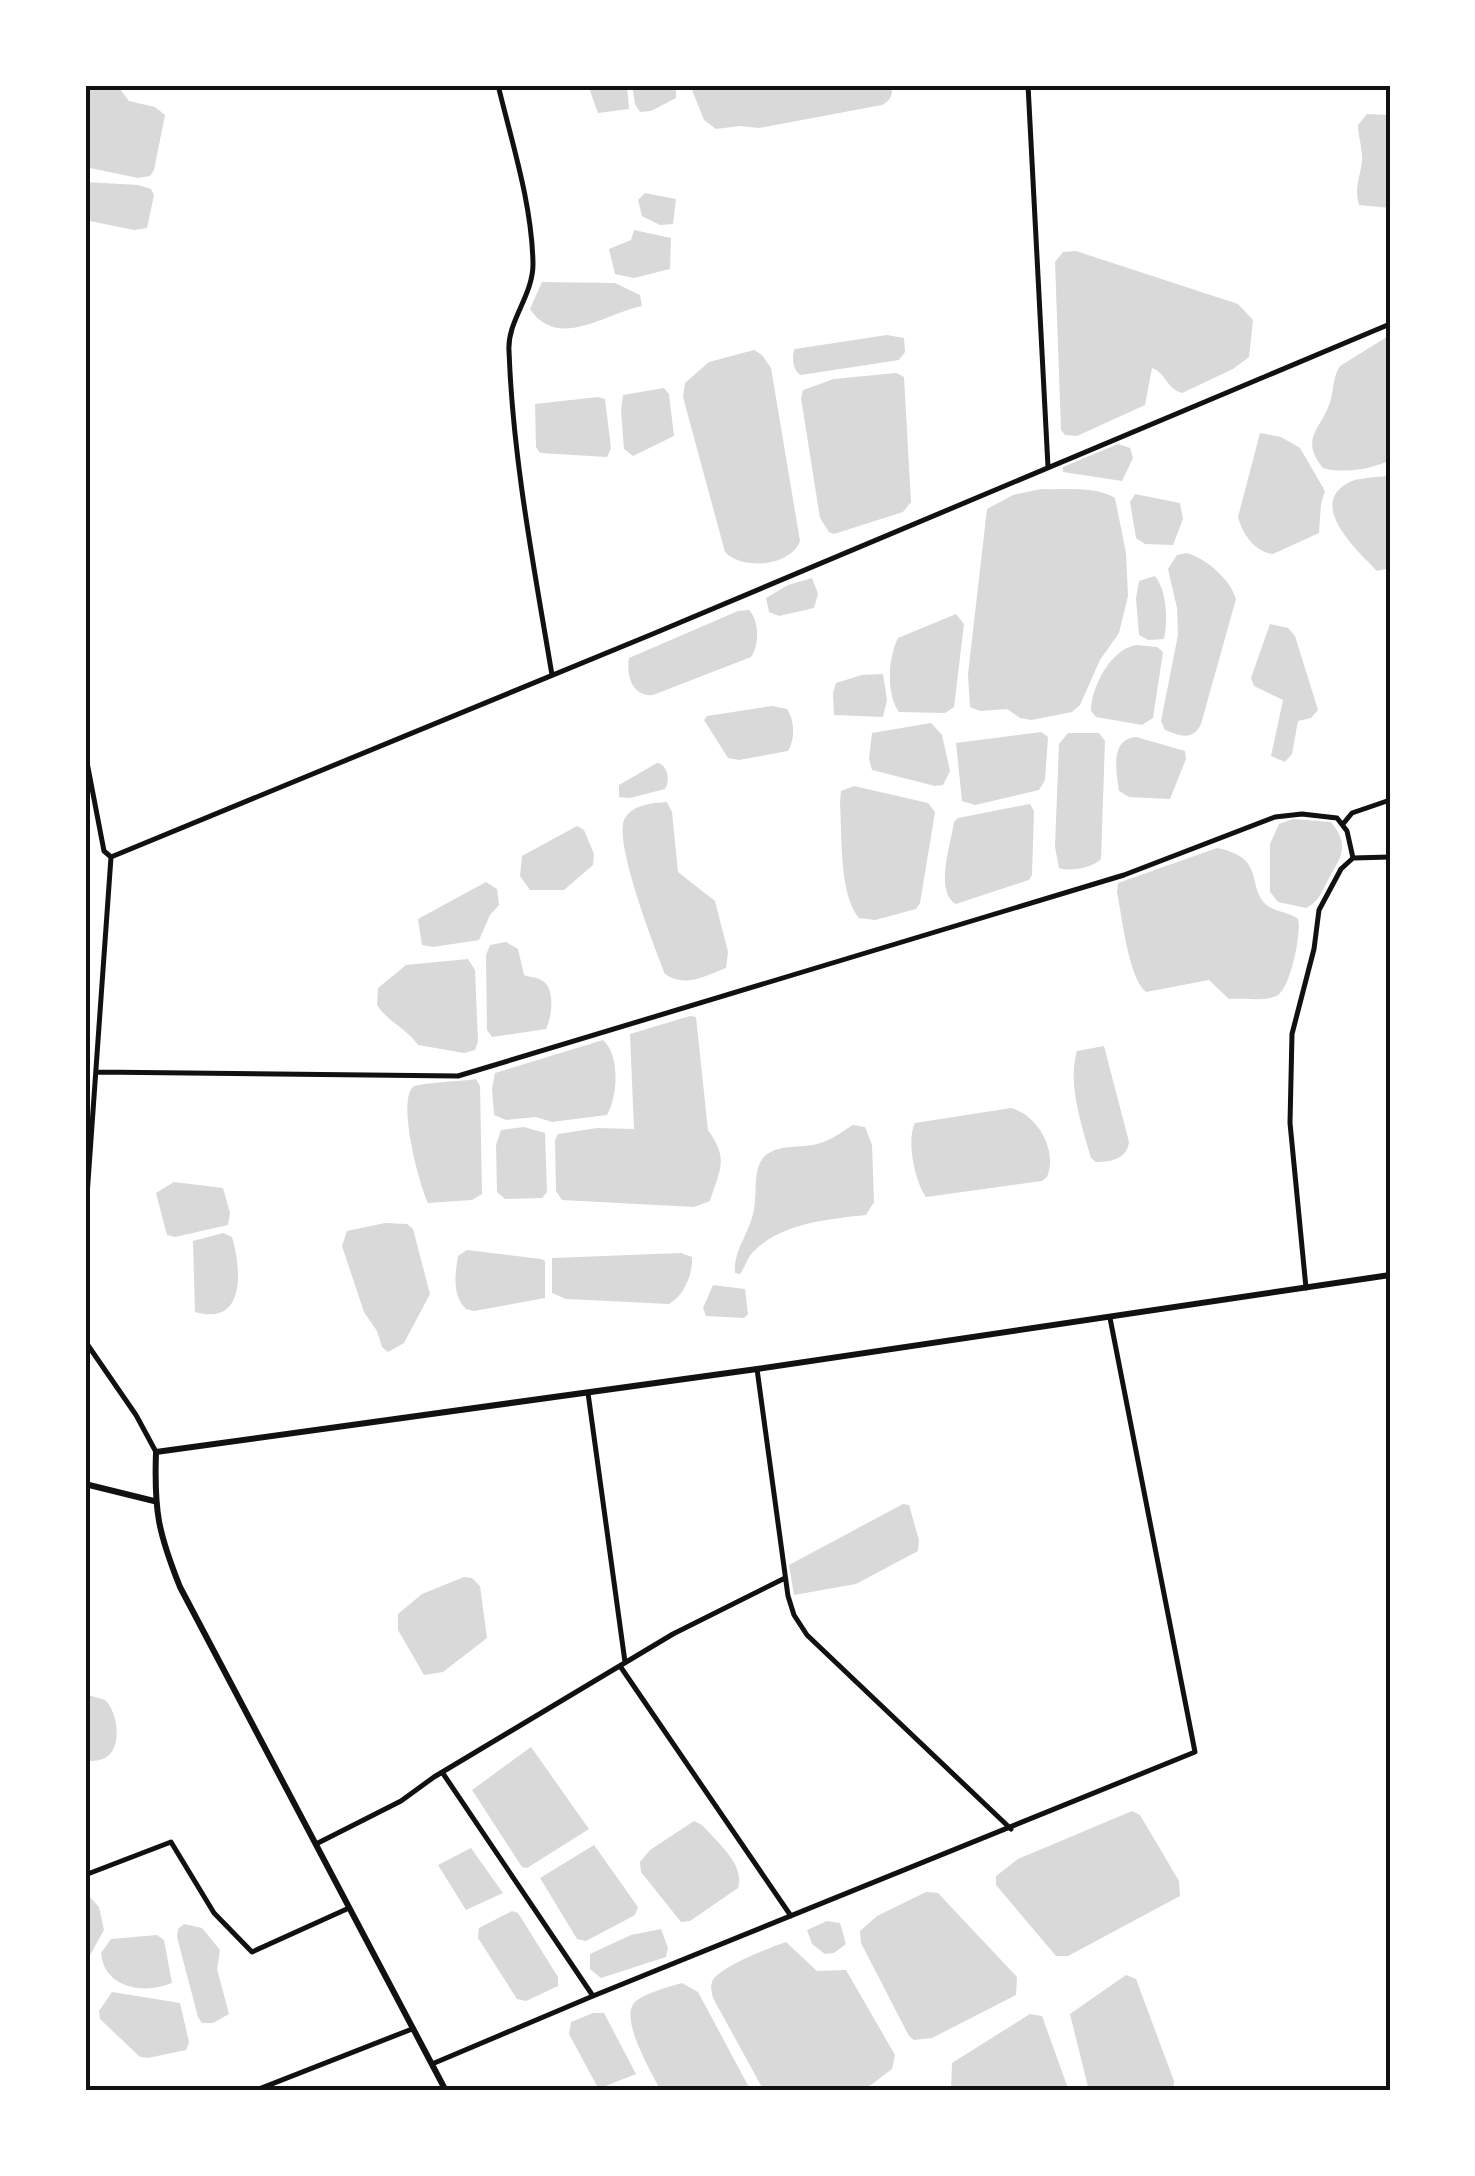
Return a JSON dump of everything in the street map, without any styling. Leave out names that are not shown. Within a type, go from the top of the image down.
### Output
[{"type":"street","points":[[498,85],[524,199],[533,264],[525,303],[508,344],[522,494],[552,674]]},
{"type":"street","points":[[1028,85],[1048,468]]},
{"type":"street","points":[[110,857],[1390,324]]},
{"type":"street","points":[[85,752],[104,851],[110,857],[85,1224]]},
{"type":"street","points":[[1343,824],[1352,813],[1390,800]]},
{"type":"street","points":[[96,1072],[458,1076],[1124,875],[1275,817],[1329,816],[1343,824],[1354,858]]},
{"type":"street","points":[[1306,1288],[1290,1122],[1292,1034],[1314,949],[1319,910],[1341,869],[1354,858],[1390,858]]},
{"type":"street","points":[[156,1452],[756,1369],[1390,1275]]},
{"type":"street","points":[[432,2065],[1195,1752],[1110,1318]]},
{"type":"street","points":[[85,1341],[136,1415],[156,1452],[154,1501],[166,1552],[180,1588],[446,2091]]},
{"type":"street","points":[[756,1369],[790,1606],[807,1635],[1011,1828]]},
{"type":"street","points":[[588,1392],[622,1664],[792,1916]]},
{"type":"street","points":[[85,1484],[154,1501]]},
{"type":"street","points":[[316,1844],[401,1802],[442,1772],[673,1634],[785,1578]]},
{"type":"street","points":[[442,1772],[593,1996]]},
{"type":"street","points":[[85,1875],[171,1842],[214,1913],[252,1952],[349,1908]]},
{"type":"street","points":[[254,2091],[412,2029]]},
{"type":"street","points":[[280,2082],[283,2090]]},
{"type":"shaded area","points":[[85,85],[117,85],[129,101],[155,107],[165,115],[150,176],[138,178],[85,167]]},
{"type":"shaded area","points":[[588,85],[627,85],[629,109],[598,113]]},
{"type":"shaded area","points":[[632,85],[676,85],[676,98],[651,111],[640,112]]},
{"type":"shaded area","points":[[690,85],[891,85],[892,91],[882,105],[759,128],[716,129],[704,120]]},
{"type":"shaded area","points":[[1367,114],[1390,115],[1390,208],[1359,205],[1357,188],[1362,156],[1358,125]]},
{"type":"shaded area","points":[[85,182],[151,189],[154,195],[147,228],[134,230],[85,220]]},
{"type":"shaded area","points":[[645,193],[676,199],[673,224],[660,225],[642,216],[638,200]]},
{"type":"shaded area","points":[[634,230],[671,238],[670,269],[634,278],[615,274],[609,249],[631,240]]},
{"type":"shaded area","points":[[1076,251],[1238,304],[1253,320],[1249,357],[1182,393],[1152,368],[1145,405],[1077,436],[1065,435],[1061,430],[1055,262],[1063,252]]},
{"type":"shaded area","points":[[542,282],[615,283],[640,295],[642,306],[583,326],[554,327],[530,309]]},
{"type":"shaded area","points":[[887,335],[904,338],[905,352],[899,360],[801,375],[795,367],[795,349]]},
{"type":"shaded area","points":[[1390,335],[1390,460],[1357,470],[1323,468],[1312,440],[1331,399],[1340,366]]},
{"type":"shaded area","points":[[754,350],[771,368],[800,541],[787,556],[766,563],[743,562],[725,552],[683,397],[685,383],[709,362]]},
{"type":"shaded area","points":[[896,373],[904,377],[911,502],[903,512],[834,534],[829,532],[820,518],[801,398],[803,390],[834,379]]},
{"type":"shaded area","points":[[664,388],[669,394],[674,436],[633,456],[624,449],[623,395]]},
{"type":"shaded area","points":[[605,399],[611,448],[607,457],[540,453],[536,447],[535,404]]},
{"type":"shaded area","points":[[1260,433],[1281,437],[1300,448],[1325,491],[1319,533],[1273,554],[1251,542],[1238,517]]},
{"type":"shaded area","points":[[1118,444],[1130,448],[1133,458],[1122,481],[1063,472],[1063,467]]},
{"type":"shaded area","points":[[1386,476],[1390,483],[1390,568],[1377,571],[1341,529],[1332,505],[1346,484]]},
{"type":"shaded area","points":[[1041,489],[1089,490],[1115,498],[1126,553],[1128,596],[1119,633],[1100,660],[1080,705],[1072,712],[1031,720],[1007,709],[980,711],[970,707],[968,674],[987,509],[1013,495]]},
{"type":"shaded area","points":[[1135,494],[1180,503],[1183,519],[1173,545],[1145,544],[1136,538],[1130,502]]},
{"type":"shaded area","points":[[1187,553],[1217,571],[1236,599],[1201,724],[1186,736],[1165,730],[1161,721],[1178,635],[1177,608],[1168,569],[1177,555]]},
{"type":"shaded area","points":[[1155,576],[1164,598],[1165,631],[1164,639],[1148,640],[1139,635],[1136,598],[1139,581]]},
{"type":"shaded area","points":[[812,578],[818,594],[814,608],[779,616],[769,612],[766,598],[788,585]]},
{"type":"shaded area","points":[[749,610],[757,632],[751,657],[653,695],[635,689],[629,658],[738,611]]},
{"type":"shaded area","points":[[956,614],[964,624],[954,707],[945,713],[899,712],[890,676],[898,638]]},
{"type":"shaded area","points":[[1270,624],[1288,628],[1295,636],[1318,710],[1311,718],[1298,721],[1292,754],[1285,762],[1271,756],[1283,700],[1254,686],[1251,678]]},
{"type":"shaded area","points":[[1136,645],[1157,647],[1163,652],[1153,718],[1142,725],[1096,717],[1091,711],[1092,701],[1104,671],[1118,654]]},
{"type":"shaded area","points":[[883,674],[887,700],[883,717],[834,715],[836,683]]},
{"type":"shaded area","points":[[772,706],[787,709],[792,719],[793,736],[788,751],[739,760],[728,758],[704,720],[707,716]]},
{"type":"shaded area","points":[[931,723],[942,735],[950,771],[943,785],[872,770],[872,733]]},
{"type":"shaded area","points":[[1041,732],[1048,737],[1045,780],[1039,790],[975,805],[962,801],[956,743]]},
{"type":"shaded area","points":[[1068,733],[1099,733],[1105,741],[1101,859],[1087,867],[1069,870],[1059,868],[1055,847],[1059,744]]},
{"type":"shaded area","points":[[1136,737],[1185,751],[1186,759],[1170,799],[1129,797],[1119,791],[1118,750],[1122,743]]},
{"type":"shaded area","points":[[657,763],[667,773],[665,789],[619,797],[619,785]]},
{"type":"shaded area","points":[[854,786],[928,803],[935,812],[916,909],[875,920],[859,918],[853,908],[843,863],[840,802],[841,791]]},
{"type":"shaded area","points":[[667,802],[672,812],[678,872],[715,901],[728,952],[726,968],[688,980],[665,974],[624,848],[623,830],[629,813],[644,805]]},
{"type":"shaded area","points":[[1030,804],[1034,811],[1029,880],[956,904],[949,898],[945,878],[954,822]]},
{"type":"shaded area","points":[[1293,819],[1331,822],[1341,839],[1339,859],[1321,894],[1306,908],[1278,902],[1270,892],[1270,844],[1279,824]]},
{"type":"shaded area","points":[[577,826],[584,830],[594,854],[593,865],[564,890],[530,890],[520,876],[522,856]]},
{"type":"shaded area","points":[[1217,848],[1243,859],[1268,906],[1298,919],[1297,947],[1287,982],[1278,995],[1261,999],[1229,999],[1209,980],[1146,992],[1130,960],[1118,883]]},
{"type":"shaded area","points":[[486,882],[497,889],[499,905],[479,940],[422,945],[418,919]]},
{"type":"shaded area","points":[[506,942],[518,949],[524,975],[546,984],[551,1010],[546,1029],[492,1037],[487,1030],[486,955],[490,945]]},
{"type":"shaded area","points":[[468,959],[475,970],[475,1050],[464,1053],[418,1045],[377,1005],[378,988],[406,965]]},
{"type":"shaded area","points":[[696,1017],[708,1130],[720,1157],[710,1201],[694,1207],[562,1200],[556,1191],[558,1134],[597,1128],[634,1129],[630,1034]]},
{"type":"shaded area","points":[[603,1040],[612,1055],[616,1076],[607,1115],[552,1122],[536,1117],[506,1120],[494,1115],[495,1073]]},
{"type":"shaded area","points":[[1104,1046],[1129,1142],[1122,1156],[1096,1162],[1091,1158],[1077,1105],[1074,1064],[1077,1051]]},
{"type":"shaded area","points":[[476,1079],[480,1086],[482,1194],[472,1200],[428,1203],[411,1144],[409,1095],[416,1086]]},
{"type":"shaded area","points":[[1011,1108],[1030,1118],[1043,1135],[1050,1156],[1047,1177],[1042,1181],[926,1197],[913,1161],[911,1140],[915,1123]]},
{"type":"shaded area","points":[[853,1125],[865,1127],[872,1145],[874,1202],[866,1215],[806,1224],[776,1235],[752,1253],[740,1274],[735,1273],[736,1258],[753,1214],[757,1173],[763,1159],[778,1149],[826,1141]]},
{"type":"shaded area","points":[[524,1127],[545,1133],[547,1192],[542,1198],[505,1199],[497,1192],[496,1145],[501,1130]]},
{"type":"shaded area","points":[[174,1182],[223,1188],[230,1213],[228,1225],[175,1237],[167,1235],[156,1193]]},
{"type":"shaded area","points":[[385,1223],[407,1224],[413,1229],[430,1294],[404,1343],[388,1352],[364,1312],[342,1246],[347,1231]]},
{"type":"shaded area","points":[[223,1233],[232,1237],[237,1263],[232,1303],[224,1311],[212,1314],[195,1312],[193,1241]]},
{"type":"shaded area","points":[[467,1250],[545,1261],[545,1298],[474,1311],[466,1309],[458,1298],[456,1277],[458,1256]]},
{"type":"shaded area","points":[[681,1253],[692,1257],[691,1270],[683,1290],[669,1304],[566,1299],[552,1293],[552,1258]]},
{"type":"shaded area","points":[[713,1285],[745,1289],[748,1314],[744,1318],[706,1316],[703,1308]]},
{"type":"shaded area","points":[[903,1504],[909,1505],[919,1540],[918,1551],[856,1584],[794,1595],[789,1565]]},
{"type":"shaded area","points":[[464,1577],[472,1578],[480,1586],[487,1638],[443,1672],[424,1675],[398,1630],[398,1614],[422,1594]]},
{"type":"shaded area","points":[[85,1694],[105,1700],[115,1719],[116,1743],[107,1757],[98,1760],[85,1761]]},
{"type":"shaded area","points":[[531,1747],[589,1829],[527,1868],[522,1867],[472,1790]]},
{"type":"shaded area","points":[[1132,1811],[1140,1815],[1179,1881],[1180,1896],[1068,1956],[1056,1956],[996,1885],[996,1876],[1018,1859]]},
{"type":"shaded area","points":[[694,1821],[734,1862],[738,1888],[690,1921],[681,1922],[641,1872],[640,1862],[650,1850]]},
{"type":"shaded area","points":[[594,1845],[638,1907],[635,1915],[586,1941],[577,1939],[540,1878]]},
{"type":"shaded area","points":[[471,1848],[503,1893],[466,1910],[438,1865]]},
{"type":"shaded area","points":[[85,1892],[99,1907],[104,1930],[85,1964]]},
{"type":"shaded area","points":[[926,1892],[938,1893],[1017,1977],[1016,1995],[932,2038],[914,2040],[861,1943],[860,1931],[877,1916]]},
{"type":"shaded area","points":[[512,1911],[518,1913],[558,1977],[558,1986],[526,2001],[517,1999],[478,1938],[479,1928]]},
{"type":"shaded area","points":[[827,1921],[840,1923],[846,1944],[825,1954],[812,1944],[807,1930]]},
{"type":"shaded area","points":[[184,1924],[202,1928],[220,1950],[217,1969],[229,2014],[213,2023],[202,2023],[198,2017],[177,1937]]},
{"type":"shaded area","points":[[661,1929],[668,1948],[666,1957],[601,1978],[590,1969],[590,1954],[631,1935]]},
{"type":"shaded area","points":[[157,1935],[164,1940],[172,1983],[138,1988],[109,1974],[101,1953],[111,1939]]},
{"type":"shaded area","points":[[786,1942],[817,1971],[846,1970],[895,2055],[892,2069],[871,2085],[852,2091],[764,2091],[713,1998],[711,1984],[734,1965]]},
{"type":"shaded area","points":[[1126,1975],[1136,1979],[1174,2081],[1173,2091],[1089,2091],[1070,2014]]},
{"type":"shaded area","points":[[682,1983],[698,1992],[751,2091],[661,2091],[638,2045],[631,2008],[646,1995]]},
{"type":"shaded area","points":[[112,1992],[180,2003],[189,2042],[186,2050],[140,2057],[100,2019],[99,2011]]},
{"type":"shaded area","points":[[604,2013],[636,2074],[603,2087],[597,2086],[569,2034],[571,2022]]},
{"type":"shaded area","points":[[1030,2014],[1042,2016],[1069,2091],[951,2091],[952,2063]]}]
